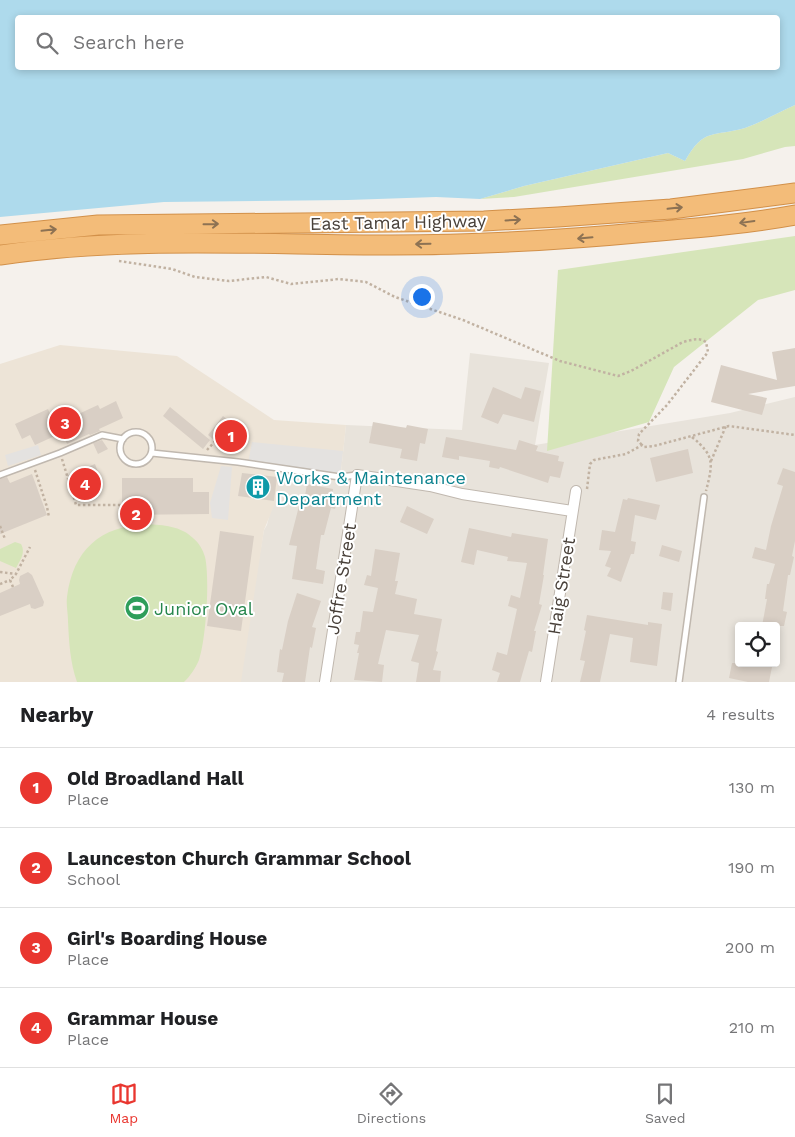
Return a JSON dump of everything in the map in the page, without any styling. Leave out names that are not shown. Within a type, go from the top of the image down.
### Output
[{"type":"highway","name":"East Tamar Highway","points":[[0,235],[98,226],[410,222],[549,218],[671,209],[795,193]]},
{"type":"highway","name":"East Tamar Highway","points":[[0,255],[59,248],[144,244],[393,245],[559,240],[722,226],[795,215]]},
{"type":"street","points":[[357,475],[572,511]]},
{"type":"street","name":"Joffre Street","points":[[325,682],[357,475]]},
{"type":"street","name":"Haig Street","points":[[546,682],[572,511],[582,492]]},
{"type":"lane","points":[[136,432],[145,435],[151,443],[152,453],[142,463],[127,462],[120,449],[123,439],[136,432]]},
{"type":"lane","points":[[0,475],[102,435],[123,439]]},
{"type":"lane","points":[[152,453],[340,477],[357,475]]},
{"type":"lane","points":[[679,682],[704,497]]},
{"type":"path","points":[[114,261],[172,270],[195,277],[229,282],[266,277],[291,284],[339,279],[366,282],[395,297],[463,320],[560,361],[618,376],[631,371],[683,342],[702,340],[706,342],[708,352],[668,405],[639,434],[638,441],[644,447],[654,446],[726,426],[795,435]]},
{"type":"path","points":[[710,462],[726,426]]},
{"type":"path","points":[[692,436],[705,448],[710,457],[710,474],[704,497]]},
{"type":"path","points":[[201,458],[218,438]]},
{"type":"path","points":[[582,492],[590,464],[594,460],[626,454],[642,445]]},
{"type":"path","points":[[60,453],[76,506],[122,505]]},
{"type":"path","points":[[32,462],[48,507],[49,517]]},
{"type":"path","points":[[0,526],[5,539]]},
{"type":"path","points":[[0,584],[10,580],[16,574],[30,547]]},
{"type":"path","points":[[0,572],[16,574]]},
{"type":"path","points":[[10,580],[13,587]]},
{"type":"shaded area","points":[[60,345],[177,356],[274,420],[346,425],[340,482],[279,475],[275,503],[264,530],[241,682],[0,682],[0,364]]},
{"type":"shaded area","points":[[470,353],[549,363],[535,445],[730,413],[795,397],[795,682],[238,682],[264,530],[267,525],[279,475],[340,481],[346,425],[462,430]]},
{"type":"shaded area","points":[[252,442],[343,451],[340,477],[248,463]]},
{"type":"shaded area","points":[[38,445],[41,455],[8,466],[5,455]]},
{"type":"shaded area","points":[[221,466],[232,467],[228,520],[212,518],[210,503]]},
{"type":"green space","points":[[795,105],[795,146],[743,159],[514,197],[480,199],[524,186],[668,153],[685,161],[692,150],[704,138],[717,133],[745,128]]},
{"type":"green space","points":[[795,236],[795,290],[758,300],[674,367],[649,422],[547,451],[558,270]]},
{"type":"green space","name":"Junior Oval","points":[[147,524],[183,531],[197,542],[204,554],[207,579],[207,609],[204,638],[199,660],[193,672],[184,682],[77,682],[70,652],[67,603],[70,580],[75,566],[92,544],[103,536],[130,526]]},
{"type":"green space","points":[[15,542],[21,544],[23,550],[16,568],[0,561],[0,549]]},
{"type":"water","points":[[0,0],[795,0],[795,105],[745,128],[717,133],[704,138],[692,150],[685,161],[668,153],[524,186],[480,199],[436,197],[164,202],[0,217]]},
{"type":"building","points":[[795,348],[795,386],[748,394],[767,398],[762,415],[711,402],[721,365],[777,380],[772,352]]},
{"type":"building","points":[[493,387],[521,399],[525,387],[541,391],[534,422],[503,414],[498,424],[481,417]]},
{"type":"building","points":[[116,401],[123,418],[99,429],[100,431],[67,444],[64,436],[59,438],[57,435],[35,445],[30,435],[22,439],[15,424],[48,409],[51,416],[57,413],[61,422],[98,405],[100,409]]},
{"type":"building","points":[[170,407],[210,440],[203,449],[163,416]]},
{"type":"building","points":[[223,416],[246,435],[231,454],[208,435]]},
{"type":"building","points":[[373,422],[406,428],[407,425],[428,429],[425,444],[420,443],[417,461],[400,458],[402,449],[369,443]]},
{"type":"building","points":[[446,437],[516,450],[519,440],[538,446],[536,451],[559,456],[558,461],[564,462],[560,478],[550,476],[548,483],[500,467],[499,469],[489,467],[490,461],[459,456],[459,460],[442,457]]},
{"type":"building","points":[[102,440],[108,449],[98,454],[93,443]]},
{"type":"building","points":[[688,449],[693,473],[656,482],[650,458]]},
{"type":"building","points":[[95,464],[102,483],[95,486],[99,494],[79,502],[68,475]]},
{"type":"building","points":[[783,468],[795,472],[795,541],[792,556],[794,557],[790,575],[788,575],[783,611],[787,612],[784,626],[780,626],[780,622],[763,622],[767,599],[765,599],[767,584],[769,584],[775,564],[752,558],[755,547],[766,550],[783,486],[777,484]]},
{"type":"building","name":"Works & Maintenance Department","points":[[242,473],[277,477],[274,501],[238,496]]},
{"type":"building","points":[[32,474],[47,515],[0,534],[0,479],[7,477],[10,483]]},
{"type":"building","points":[[122,478],[193,478],[193,492],[209,492],[209,514],[122,515]]},
{"type":"building","points":[[307,484],[333,489],[332,499],[337,500],[335,509],[331,508],[324,535],[321,535],[316,569],[325,571],[323,584],[292,579],[297,546],[289,545],[299,506],[303,507]]},
{"type":"building","points":[[628,498],[660,505],[656,520],[635,515],[631,541],[636,542],[634,554],[631,554],[621,582],[607,576],[611,568],[605,566],[611,551],[599,550],[602,530],[615,532],[623,499],[627,500]]},
{"type":"building","points":[[407,506],[434,519],[427,534],[400,522]]},
{"type":"building","points":[[469,528],[511,537],[512,533],[548,539],[539,604],[542,605],[534,631],[536,631],[532,652],[529,651],[520,682],[497,682],[500,673],[492,670],[497,652],[507,655],[517,609],[508,606],[511,595],[520,598],[527,563],[507,561],[508,557],[477,550],[474,565],[461,562]]},
{"type":"building","points":[[220,531],[254,536],[241,631],[207,626]]},
{"type":"building","points":[[662,545],[682,551],[679,562],[659,556]]},
{"type":"building","points":[[375,549],[400,553],[395,581],[398,581],[395,594],[417,599],[414,614],[442,619],[436,651],[438,652],[433,670],[441,671],[440,682],[416,682],[419,663],[411,661],[419,635],[386,630],[378,664],[384,665],[382,682],[354,680],[359,653],[357,653],[359,645],[354,644],[356,632],[360,632],[363,611],[373,612],[378,588],[364,585],[367,575],[371,576]]},
{"type":"building","points":[[28,572],[32,575],[44,602],[43,606],[35,609],[31,608],[30,604],[0,616],[0,593],[20,584],[20,576]]},
{"type":"building","points":[[663,592],[673,593],[671,611],[661,609]]},
{"type":"building","points":[[297,593],[321,601],[312,627],[316,628],[312,648],[310,647],[305,682],[282,682],[284,673],[277,672],[280,649],[282,650],[288,621]]},
{"type":"building","points":[[587,615],[648,625],[648,622],[662,624],[657,666],[630,662],[633,638],[610,634],[600,682],[580,682],[585,661],[580,660]]},
{"type":"building","points":[[732,663],[735,663],[735,667],[772,667],[769,682],[748,682],[729,678]]},
{"type":"place","name":"Girl's Boarding House","points":[[65,423]]},
{"type":"place","name":"Old Broadland Hall","points":[[231,436]]},
{"type":"place","name":"Grammar House","points":[[85,484]]},
{"type":"place","name":"Works & Maintenance Department","points":[[258,487]]},
{"type":"place","name":"Launceston Church Grammar School","points":[[136,514]]},
{"type":"place","name":"Junior Oval","points":[[137,608]]}]
